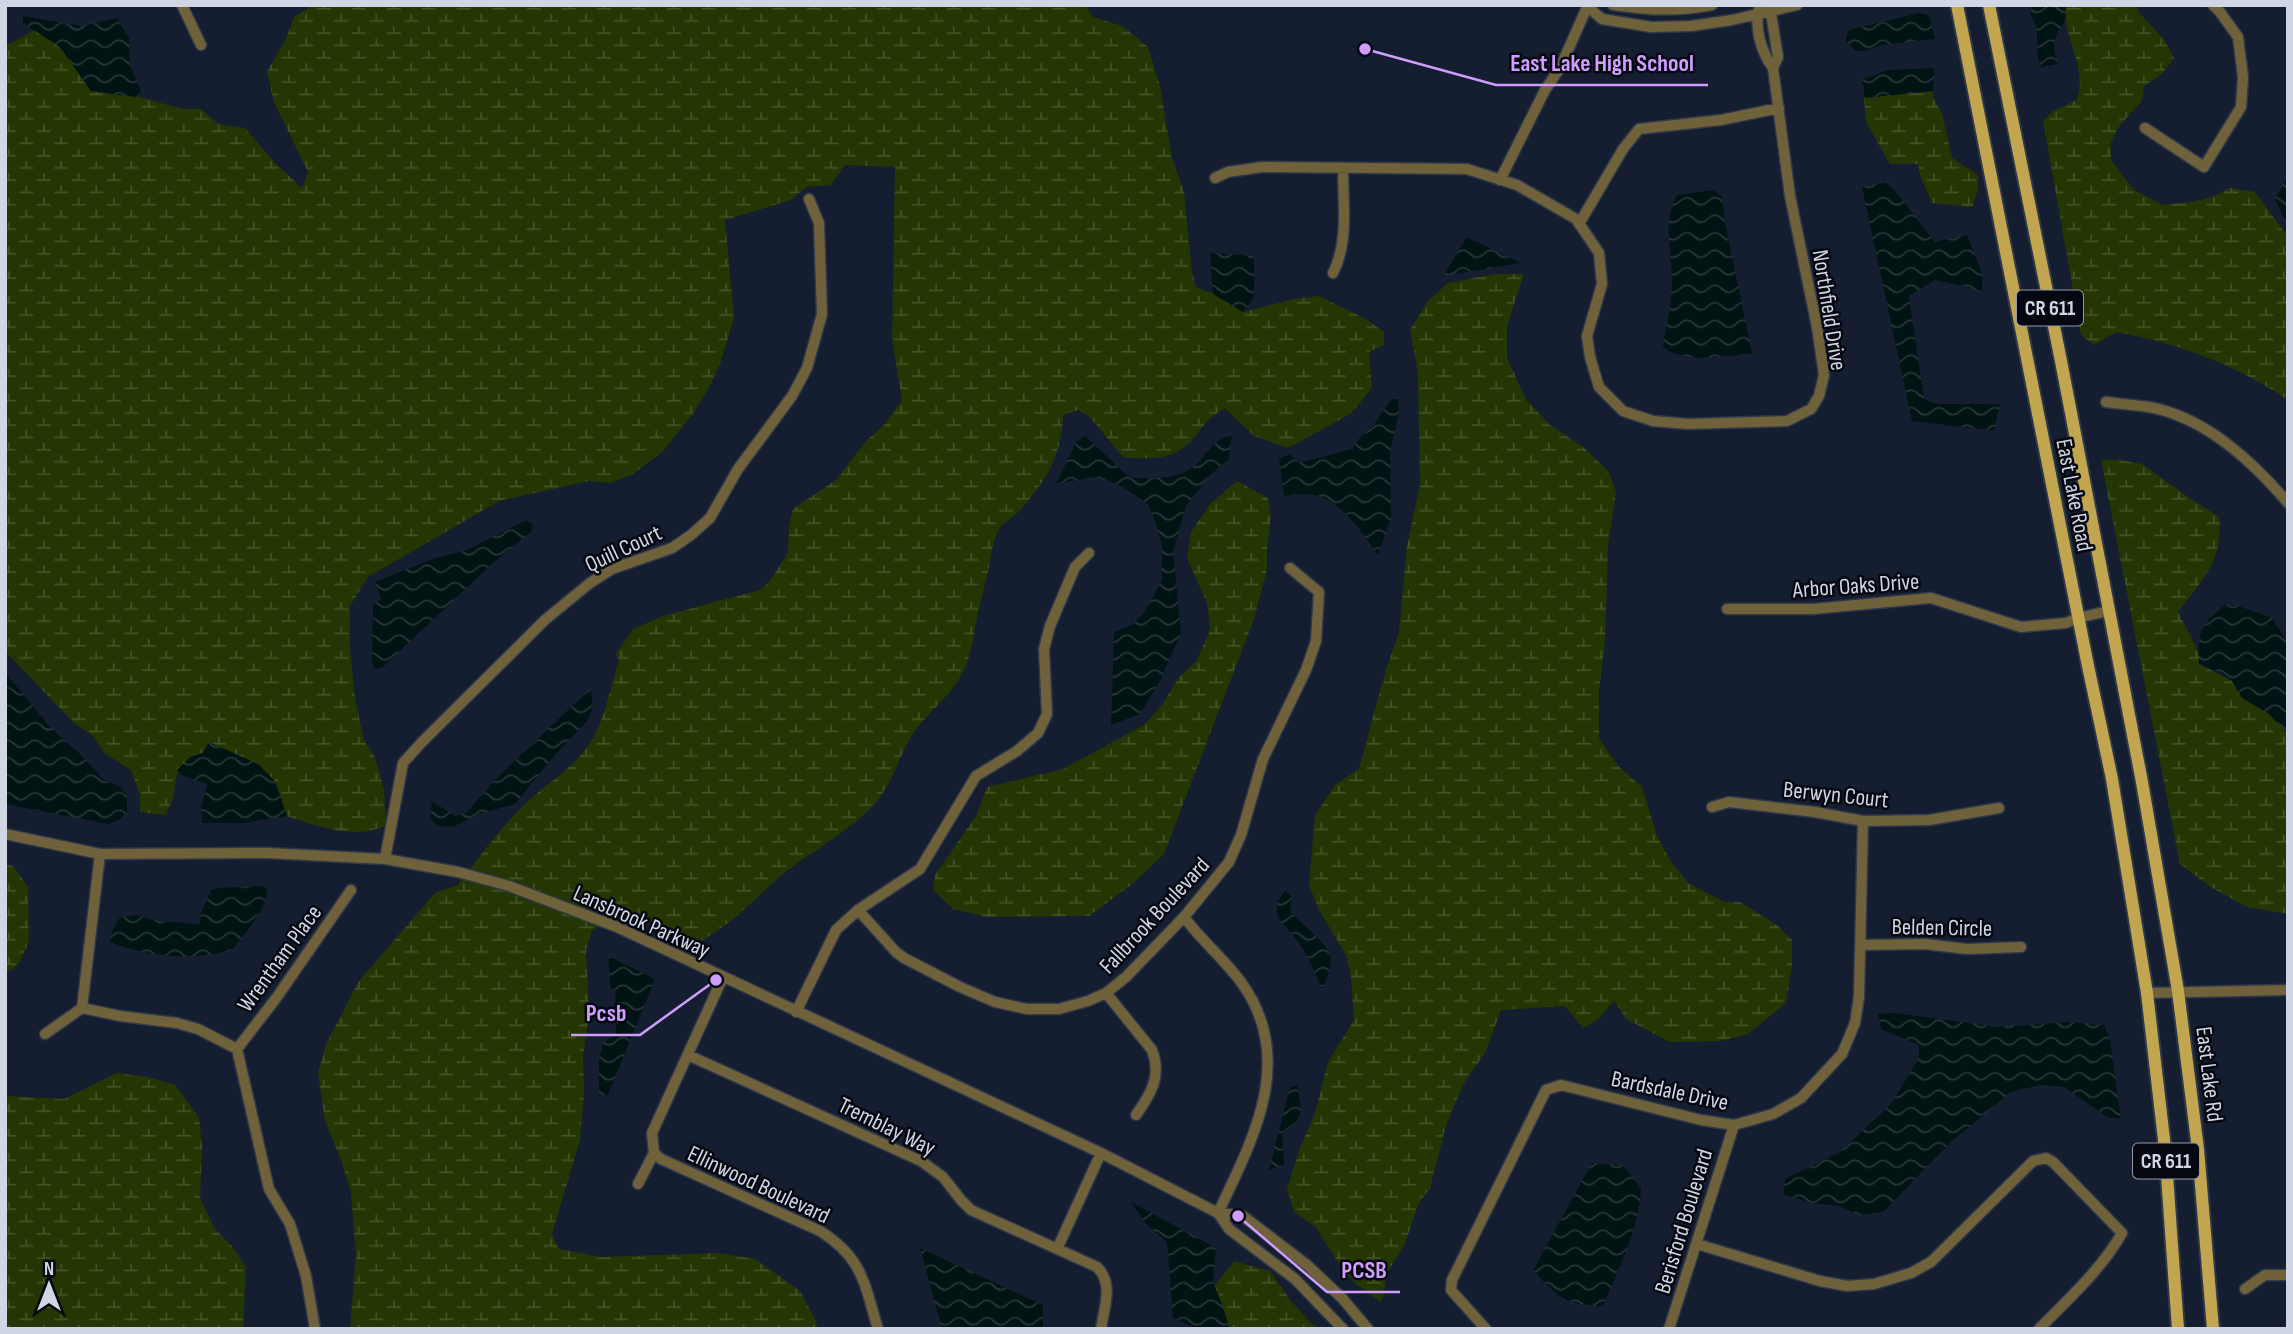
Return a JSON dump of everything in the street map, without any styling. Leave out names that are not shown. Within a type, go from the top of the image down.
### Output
[{"type":"main road","name":"East Lake Road","points":[[1958,5],[2112,779],[2147,993]]},
{"type":"main road","name":"East Lake Road","points":[[1989,5],[2142,782],[2178,991]]},
{"type":"main road","name":"East Lake Rd","points":[[2178,991],[2198,1149],[2213,1329]]},
{"type":"main road","name":"CR 611","points":[[2147,993],[2165,1148],[2178,1329]]},
{"type":"street","points":[[182,5],[201,45]]},
{"type":"street","points":[[1613,5],[1652,11],[1689,10],[1712,5]]},
{"type":"street","points":[[1500,180],[1591,6],[1602,19],[1651,27],[1691,26],[1732,20],[1759,9],[1797,5]]},
{"type":"street","points":[[2145,128],[2204,167],[2241,107],[2243,77],[2238,37],[2213,5]]},
{"type":"street","name":"Northfield Drive","points":[[1770,8],[1778,57],[1773,68]]},
{"type":"street","name":"Northfield Drive","points":[[1215,178],[1228,172],[1262,167],[1467,169],[1517,185],[1576,219],[1599,253],[1602,284],[1587,336],[1590,357],[1599,387],[1623,411],[1653,421],[1688,424],[1787,421],[1811,410],[1819,396],[1824,375],[1790,196],[1773,68],[1763,55],[1759,9]]},
{"type":"street","points":[[1579,224],[1623,149],[1640,129],[1721,120],[1779,108]]},
{"type":"street","points":[[1333,274],[1342,244],[1343,169]]},
{"type":"street","name":"Quill Court","points":[[385,859],[403,763],[546,619],[590,583],[612,569],[671,548],[710,518],[738,469],[792,396],[807,368],[822,314],[819,223],[809,199]]},
{"type":"street","points":[[2106,402],[2151,407],[2204,428],[2249,462],[2288,503]]},
{"type":"street","points":[[796,1012],[836,930],[858,910],[920,869],[976,776],[1017,751],[1038,733],[1047,715],[1044,649],[1050,626],[1074,567],[1089,553]]},
{"type":"street","name":"Fallbrook Boulevard","points":[[858,910],[895,952],[960,987],[995,1002],[1027,1009],[1059,1009],[1106,993],[1126,977],[1184,917],[1229,862],[1241,835],[1263,759],[1306,670],[1315,641],[1319,592],[1290,568]]},
{"type":"street","name":"Arbor Oaks Drive","points":[[1727,609],[1813,609],[1931,598],[2021,627],[2066,623],[2108,611]]},
{"type":"street","name":"Berwyn Court","points":[[1712,807],[1729,802],[1815,812],[1863,821],[1929,820],[1998,808]]},
{"type":"street","name":"Bardsdale Drive","points":[[1486,1329],[1457,1299],[1451,1290],[1452,1280],[1546,1090],[1562,1085],[1702,1120],[1734,1125],[1773,1114],[1801,1098],[1842,1054],[1855,1023],[1859,997],[1863,821]]},
{"type":"street","name":"Lansbrook Parkway","points":[[5,834],[100,854],[267,853],[385,859],[458,872],[509,886],[617,927],[1101,1153],[1218,1213],[1243,1216],[1297,1257],[1342,1298],[1368,1329]]},
{"type":"street","points":[[46,1034],[82,1008],[100,854]]},
{"type":"street","name":"Wrentham Place","points":[[237,1049],[277,997],[351,890]]},
{"type":"street","points":[[1184,917],[1241,982],[1258,1011],[1268,1054],[1262,1110],[1250,1146],[1218,1213]]},
{"type":"street","name":"Belden Circle","points":[[1861,945],[1925,944],[1967,949],[2021,947]]},
{"type":"street","points":[[638,1184],[654,1153],[652,1133],[723,977]]},
{"type":"street","points":[[2147,993],[2288,990]]},
{"type":"street","points":[[1106,993],[1152,1050],[1155,1058],[1155,1080],[1136,1115]]},
{"type":"street","points":[[82,1008],[177,1023],[198,1029],[237,1049],[269,1189],[290,1224],[306,1276],[315,1329]]},
{"type":"street","name":"Tremblay Way","points":[[688,1055],[921,1161],[943,1177],[971,1210],[1057,1250]]},
{"type":"street","name":"Berisford Boulevard","points":[[1670,1329],[1734,1125]]},
{"type":"street","name":"Ellinwood Boulevard","points":[[654,1153],[820,1231],[837,1242],[859,1266],[878,1329]]},
{"type":"street","points":[[1101,1153],[1057,1250],[1097,1267],[1107,1279],[1101,1329]]},
{"type":"street","points":[[1697,1244],[1832,1285],[1874,1284],[1911,1273],[1931,1262],[2033,1161],[2046,1158],[2122,1233],[2093,1273],[2039,1329]]},
{"type":"street","name":"Lansbrook Parkway","points":[[1218,1213],[1229,1229],[1295,1279],[1343,1329]]},
{"type":"street","points":[[2245,1289],[2265,1275],[2288,1275]]},
{"type":"green space","points":[[313,5],[1085,5],[1093,17],[1122,26],[1148,47],[1160,86],[1172,158],[1184,192],[1196,287],[1216,295],[1244,312],[1294,299],[1319,296],[1366,319],[1384,332],[1384,345],[1369,352],[1372,388],[1345,417],[1288,448],[1254,436],[1225,408],[1210,418],[1179,451],[1162,457],[1123,457],[1089,416],[1078,410],[1063,415],[1060,442],[1045,477],[996,535],[964,670],[911,737],[883,793],[857,821],[788,870],[722,928],[697,943],[626,911],[610,920],[511,882],[469,870],[517,812],[558,777],[588,746],[607,705],[619,660],[616,654],[633,629],[663,616],[760,590],[769,582],[788,553],[793,509],[836,480],[902,400],[892,339],[895,167],[845,165],[831,185],[806,187],[791,200],[725,220],[734,318],[721,361],[709,388],[692,415],[663,451],[633,474],[610,483],[589,481],[499,501],[368,577],[350,606],[350,650],[355,699],[364,740],[375,757],[384,790],[386,825],[374,830],[349,832],[287,816],[275,781],[203,753],[191,759],[178,771],[165,815],[140,812],[140,795],[131,770],[104,753],[93,736],[73,722],[5,651],[5,46],[35,30],[60,47],[91,91],[135,96],[183,109],[201,109],[218,124],[245,128],[275,163],[302,188],[308,172],[274,102],[267,72],[286,39],[294,17]]},
{"type":"green space","points":[[2065,5],[2136,5],[2138,11],[2165,41],[2174,58],[2162,74],[2144,86],[2142,101],[2120,125],[2111,141],[2111,160],[2134,190],[2163,205],[2212,197],[2230,188],[2255,192],[2288,237],[2288,400],[2248,376],[2184,349],[2116,332],[2094,345],[2081,335],[2043,121],[2053,111],[2077,100],[2079,90],[2079,70],[2066,23]]},
{"type":"green space","points":[[1933,91],[1933,98],[1942,113],[1952,158],[1978,175],[1978,190],[1972,207],[1932,203],[1918,164],[1890,164],[1866,122],[1864,98]]},
{"type":"green space","points":[[1495,274],[1524,274],[1507,326],[1507,358],[1526,399],[1550,425],[1582,446],[1609,472],[1616,493],[1608,545],[1605,643],[1599,690],[1599,738],[1618,766],[1642,787],[1657,836],[1670,860],[1688,883],[1724,902],[1740,902],[1778,926],[1792,940],[1792,966],[1786,1003],[1748,1034],[1720,1041],[1670,1042],[1626,1019],[1614,1000],[1599,1019],[1583,1028],[1565,1006],[1501,1010],[1486,1051],[1464,1083],[1446,1125],[1430,1188],[1419,1203],[1404,1246],[1386,1274],[1384,1296],[1380,1302],[1355,1283],[1339,1264],[1316,1227],[1294,1212],[1287,1189],[1315,1113],[1328,1062],[1354,1020],[1351,977],[1346,955],[1319,910],[1309,885],[1315,815],[1335,785],[1359,769],[1399,632],[1407,546],[1420,485],[1418,373],[1410,330],[1428,301],[1448,283]]},
{"type":"green space","points":[[2101,460],[2142,464],[2219,517],[2220,532],[2215,557],[2203,579],[2178,612],[2199,653],[2199,664],[2232,681],[2242,698],[2268,713],[2288,734],[2288,914],[2247,907],[2209,886],[2180,864]]},
{"type":"green space","points":[[1237,481],[1268,498],[1271,515],[1267,569],[1254,619],[1164,854],[1131,885],[1089,916],[987,917],[953,909],[933,890],[935,875],[976,816],[987,787],[1063,769],[1144,725],[1162,705],[1179,677],[1197,661],[1210,629],[1207,603],[1187,558],[1191,532],[1211,503]]},
{"type":"green space","points":[[5,864],[13,866],[28,887],[29,942],[18,965],[5,974]]},
{"type":"green space","points":[[463,878],[508,891],[600,926],[592,930],[586,950],[589,1015],[583,1056],[584,1095],[580,1140],[552,1234],[559,1249],[601,1257],[720,1253],[755,1259],[800,1291],[816,1321],[817,1329],[350,1329],[356,1256],[351,1192],[325,1120],[318,1073],[326,1044],[359,981],[435,893],[458,885]]},
{"type":"green space","points":[[117,1073],[147,1077],[175,1085],[199,1117],[202,1148],[200,1198],[215,1229],[231,1245],[246,1267],[243,1329],[5,1329],[5,1096],[64,1099]]},
{"type":"green space","points":[[1234,1261],[1270,1271],[1291,1301],[1311,1323],[1321,1329],[1230,1329],[1214,1287]]},
{"type":"water","points":[[2065,5],[2064,22],[2054,43],[2058,64],[2041,67],[2037,54],[2036,27],[2030,15],[2032,6]]},
{"type":"water","points":[[1919,13],[1929,15],[1935,39],[1883,45],[1865,51],[1855,51],[1845,40],[1849,30]]},
{"type":"water","points":[[23,16],[81,26],[117,18],[129,38],[130,65],[141,91],[135,97],[91,91],[60,47],[23,23]]},
{"type":"water","points":[[1934,68],[1933,91],[1864,98],[1861,80],[1888,70]]},
{"type":"water","points":[[2288,176],[2288,227],[2275,199]]},
{"type":"water","points":[[1888,182],[1935,242],[1967,235],[1982,273],[1982,293],[1935,280],[1909,296],[1924,399],[1937,404],[2000,404],[1994,431],[1912,421],[1862,187]]},
{"type":"water","points":[[1714,190],[1722,197],[1752,354],[1706,358],[1683,356],[1663,347],[1672,289],[1670,215],[1677,195]]},
{"type":"water","points":[[1467,237],[1521,263],[1443,276]]},
{"type":"water","points":[[1210,253],[1254,256],[1254,298],[1243,312],[1213,294]]},
{"type":"water","points":[[1392,399],[1398,399],[1399,414],[1390,451],[1391,518],[1378,555],[1352,521],[1327,500],[1301,494],[1284,496],[1279,459],[1290,454],[1299,463],[1352,449]]},
{"type":"water","points":[[1085,436],[1130,478],[1164,478],[1187,471],[1199,462],[1215,443],[1232,436],[1228,460],[1210,475],[1186,506],[1173,551],[1181,633],[1160,681],[1140,714],[1111,725],[1114,632],[1132,625],[1145,612],[1162,580],[1162,545],[1148,504],[1123,487],[1094,477],[1056,484],[1076,442]]},
{"type":"water","points":[[526,520],[533,524],[531,532],[494,562],[382,668],[374,669],[373,604],[381,599],[375,582],[435,558],[467,550]]},
{"type":"water","points":[[2225,605],[2236,605],[2272,618],[2288,643],[2288,734],[2268,713],[2242,698],[2232,681],[2199,664],[2202,630],[2210,618]]},
{"type":"water","points":[[5,672],[51,728],[103,779],[120,787],[127,795],[127,812],[119,820],[108,824],[5,804]]},
{"type":"water","points":[[591,688],[593,708],[588,720],[515,804],[479,814],[453,827],[437,826],[430,818],[432,801],[455,816],[466,813],[498,777]]},
{"type":"water","points":[[209,742],[258,764],[275,781],[287,816],[244,823],[202,823],[201,809],[207,784],[184,776],[177,770],[190,757],[203,753]]},
{"type":"water","points":[[261,886],[267,889],[263,907],[231,950],[209,955],[181,956],[136,950],[110,942],[120,917],[135,915],[158,921],[200,924],[201,913],[211,890]]},
{"type":"water","points":[[1285,890],[1292,897],[1290,912],[1328,951],[1330,970],[1322,989],[1303,948],[1277,914],[1279,899]]},
{"type":"water","points":[[608,956],[655,979],[608,1095],[599,1095],[599,1060],[603,1043],[616,1034],[615,989],[611,989]]},
{"type":"water","points":[[1896,1013],[1997,1027],[2068,1022],[2104,1025],[2110,1040],[2121,1118],[2109,1118],[2064,1087],[2040,1085],[2011,1092],[1951,1142],[1883,1212],[1859,1215],[1839,1206],[1810,1203],[1783,1194],[1785,1179],[1840,1152],[1891,1104],[1919,1058],[1919,1045],[1881,1029],[1878,1014]]},
{"type":"water","points":[[1297,1085],[1300,1113],[1299,1118],[1282,1133],[1284,1165],[1269,1170],[1290,1087]]},
{"type":"water","points":[[1592,1163],[1623,1165],[1641,1188],[1637,1218],[1603,1306],[1580,1304],[1563,1298],[1548,1287],[1533,1270]]},
{"type":"water","points":[[1131,1202],[1216,1248],[1213,1283],[1230,1329],[1197,1329],[1173,1318],[1167,1242],[1147,1225]]},
{"type":"water","points":[[920,1248],[1043,1305],[1043,1329],[942,1329]]},
{"type":"place","name":"East Lake High School","points":[[1365,49]]},
{"type":"place","name":"Pcsb","points":[[716,980]]},
{"type":"place","name":"PCSB","points":[[1238,1216]]}]
